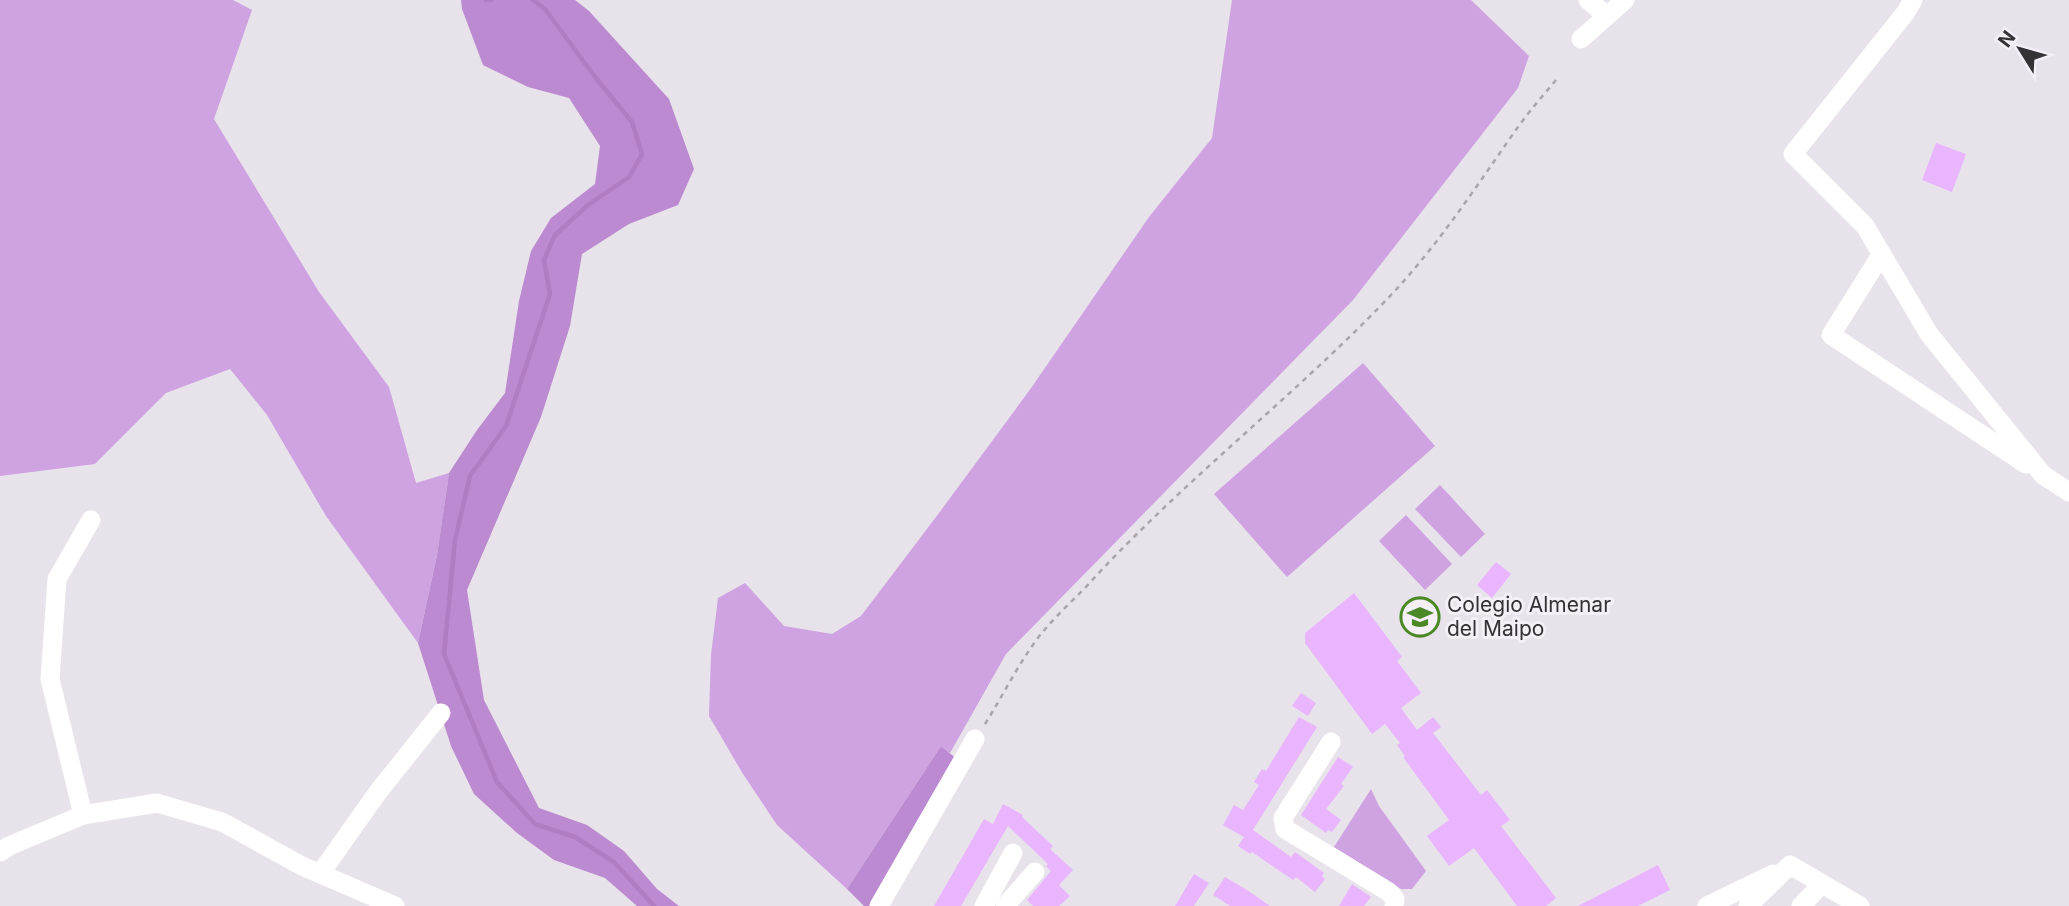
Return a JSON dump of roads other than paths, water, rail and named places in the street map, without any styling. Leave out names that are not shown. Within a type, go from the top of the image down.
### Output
[{"type":"street","points":[[1588,0],[1607,16]]},
{"type":"street","points":[[1581,39],[1625,0]]},
{"type":"street","points":[[1913,0],[1793,154],[1865,226],[1929,334],[2043,475]]},
{"type":"street","points":[[1881,255],[1831,335],[2069,492]]},
{"type":"street","points":[[83,816],[50,679],[57,579],[91,520]]},
{"type":"street","points":[[320,874],[378,792],[441,713]]},
{"type":"street","points":[[879,906],[975,739]]},
{"type":"street","points":[[1331,742],[1283,818],[1285,829],[1389,892],[1395,900],[1394,906]]},
{"type":"street","points":[[0,852],[83,816],[157,803],[222,822],[320,874],[395,906]]},
{"type":"street","points":[[984,906],[1013,853]]},
{"type":"street","points":[[1790,865],[1860,906]]},
{"type":"street","points":[[1707,906],[1790,865]]},
{"type":"street","points":[[1748,906],[1790,865]]},
{"type":"street","points":[[1005,906],[1035,872]]},
{"type":"street","points":[[1801,906],[1822,884]]},
{"type":"waterway","points":[[486,0],[491,0]]},
{"type":"waterway","points":[[533,0],[545,9],[632,122],[642,154],[629,177],[588,205],[555,235],[544,260],[550,294],[506,426],[470,476],[455,540],[444,654],[497,782],[535,824],[575,837],[614,862],[654,906]]},
{"type":"place","name":"Colegio Almenar del Maipo","points":[[1420,617]]}]
